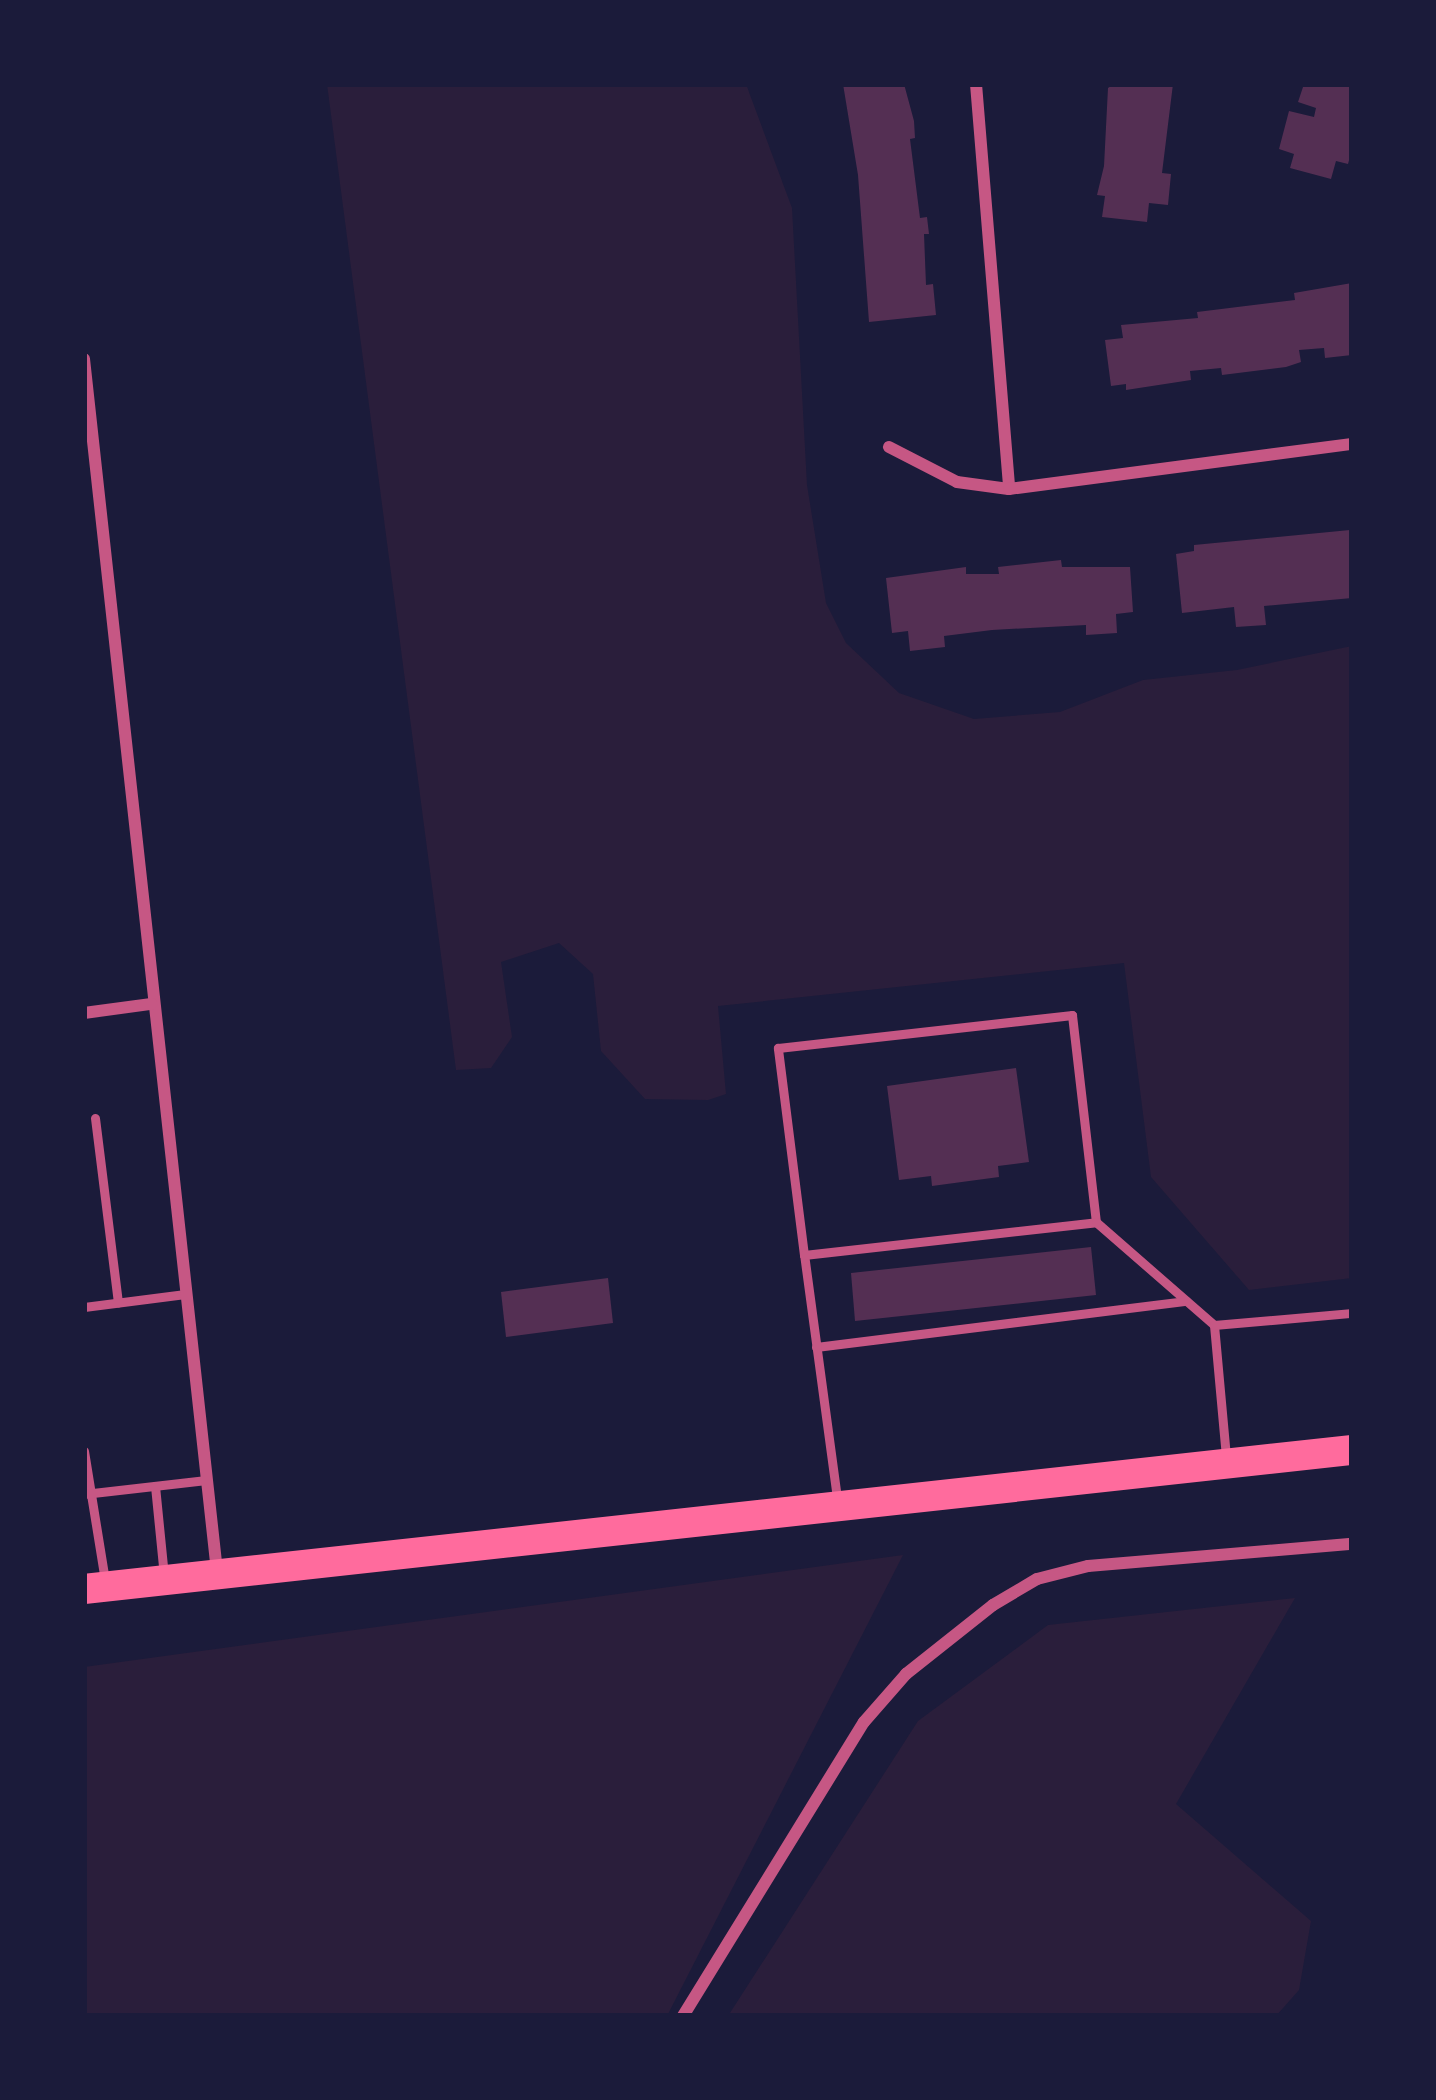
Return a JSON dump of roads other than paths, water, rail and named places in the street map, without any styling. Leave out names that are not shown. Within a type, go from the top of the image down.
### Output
[{"type":"main road","points":[[95,1587],[1352,1450]]},
{"type":"street","points":[[976,84],[1010,489]]},
{"type":"street","points":[[84,359],[88,437],[218,1573]]},
{"type":"street","points":[[889,447],[957,482],[1010,489],[1352,444]]},
{"type":"street","points":[[84,1013],[151,1004]]},
{"type":"street","points":[[683,2016],[865,1722],[906,1673],[993,1605],[1037,1579],[1088,1566],[1352,1544]]},
{"type":"lane","points":[[838,1507],[778,1048],[1049,1017],[1072,1015],[1096,1222],[1214,1325],[1227,1464]]},
{"type":"lane","points":[[95,1118],[118,1303]]},
{"type":"lane","points":[[804,1255],[1096,1222]]},
{"type":"lane","points":[[84,1307],[185,1294]]},
{"type":"lane","points":[[816,1347],[1187,1301]]},
{"type":"lane","points":[[1214,1325],[1352,1313]]},
{"type":"lane","points":[[84,1450],[95,1587]]},
{"type":"lane","points":[[87,1494],[206,1480]]},
{"type":"lane","points":[[154,1486],[164,1580]]}]
